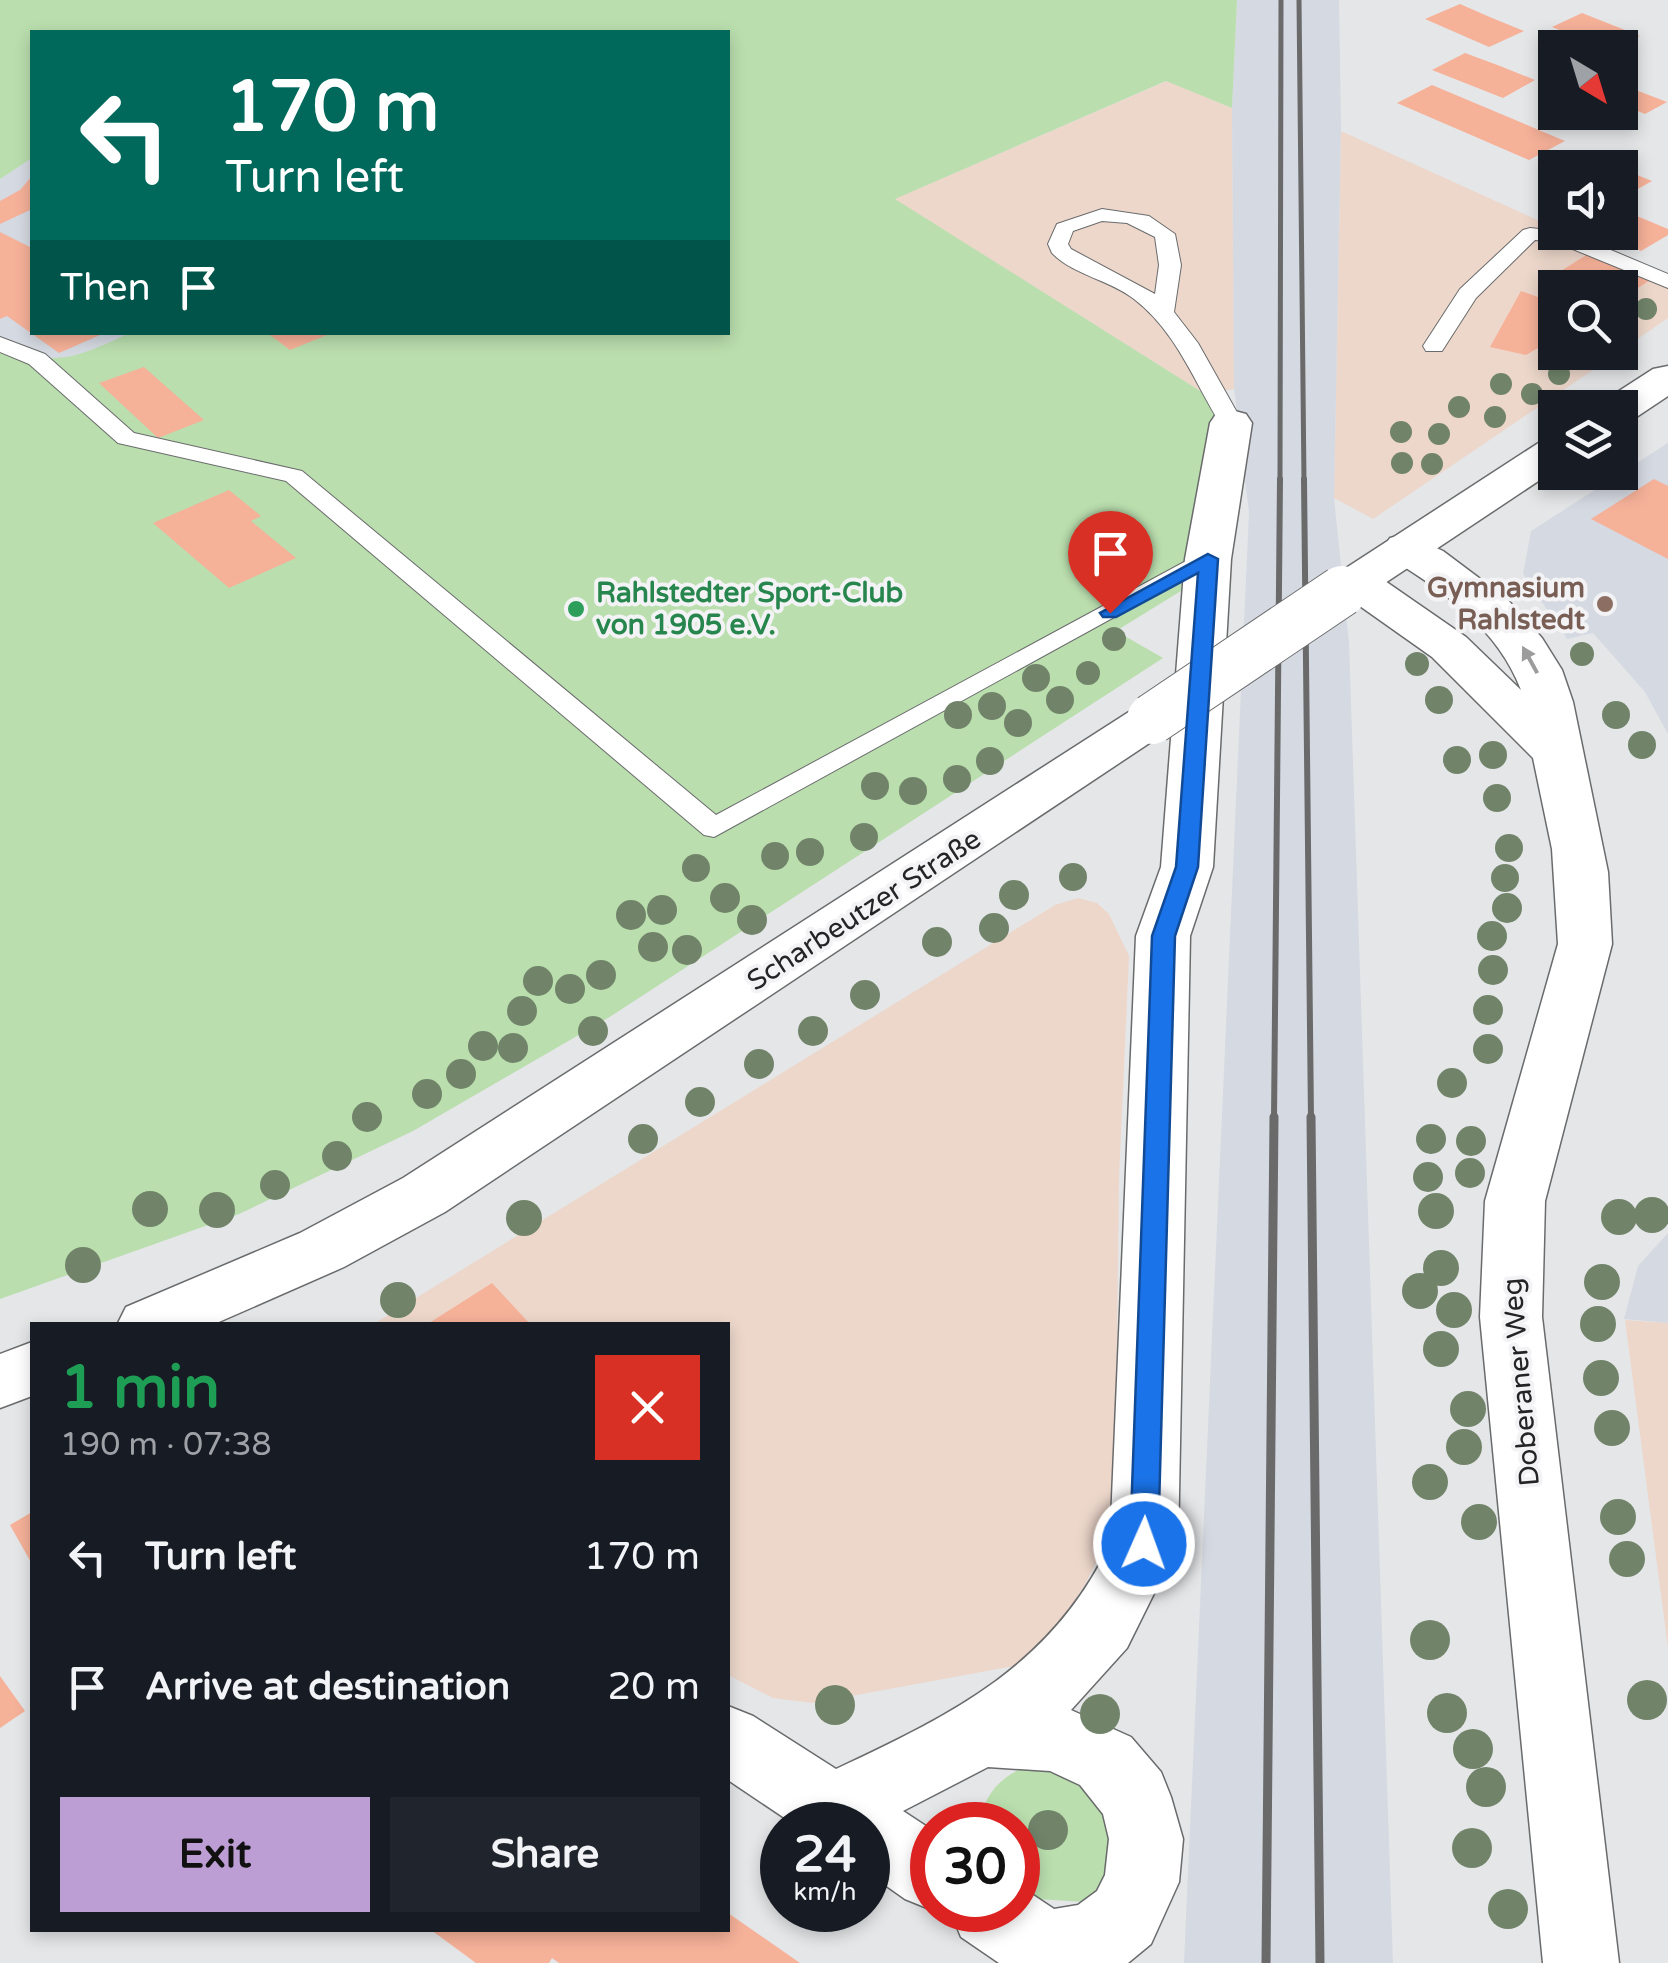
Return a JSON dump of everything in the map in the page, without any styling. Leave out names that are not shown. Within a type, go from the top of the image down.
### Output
[{"type":"street","points":[[1638,397],[1668,378]]},
{"type":"street","points":[[882,1802],[985,1733],[1055,1680],[1101,1626],[1144,1544],[1164,936],[1187,867],[1208,559],[1231,423]]},
{"type":"street","name":"Scharbeutzer Straße","points":[[183,1319],[424,1195],[1538,463]]},
{"type":"street","name":"Doberaner Weg","points":[[1406,548],[1451,577],[1516,637],[1548,694],[1556,752],[1570,796],[1587,906],[1585,944],[1514,1200],[1511,1317],[1581,1963]]},
{"type":"street","name":"Doberaner Weg","points":[[1349,587],[1449,647],[1556,752]]},
{"type":"street","points":[[0,1381],[30,1369]]},
{"type":"street","points":[[985,1733],[1022,1730],[1052,1736],[1100,1757],[1114,1767],[1137,1800],[1146,1842],[1144,1876],[1130,1914],[1114,1932],[1098,1943],[1053,1948],[1021,1932]]},
{"type":"street","points":[[730,1741],[824,1802]]},
{"type":"lane","points":[[1163,312],[1170,265],[1164,234],[1144,221],[1113,215],[1085,218],[1064,228],[1058,244],[1063,253],[1138,291],[1163,312],[1187,343],[1231,423]]},
{"type":"lane","points":[[1434,346],[1468,294],[1530,234],[1556,235],[1668,282]]},
{"type":"lane","points":[[0,344],[37,359],[126,438],[294,476],[714,828],[1208,559]]},
{"type":"shaded area","points":[[1237,0],[1339,0],[1341,131],[1334,498],[1349,643],[1393,1963],[1184,1963],[1249,512],[1234,388],[1232,108]]},
{"type":"shaded area","points":[[1167,81],[1232,108],[1234,389],[1205,394],[894,199]]},
{"type":"shaded area","points":[[1341,131],[1538,220],[1538,250],[1601,250],[1668,276],[1668,318],[1638,339],[1638,270],[1538,270],[1538,370],[1593,370],[1563,390],[1538,390],[1538,407],[1373,519],[1334,498]]},
{"type":"shaded area","points":[[30,159],[30,335],[127,335],[75,358],[37,359],[0,347],[0,179]]},
{"type":"shaded area","name":"Gymnasium Rahlstedt","points":[[1668,443],[1668,734],[1645,692],[1593,633],[1567,639],[1523,574],[1531,531],[1595,490],[1638,490],[1638,462]]},
{"type":"shaded area","points":[[1078,898],[1097,903],[1109,914],[1129,956],[1119,1178],[1115,1491],[1105,1543],[1086,1583],[1051,1636],[1014,1666],[813,1703],[773,1698],[730,1676],[730,1322],[377,1322],[1055,905]]},
{"type":"shaded area","points":[[1668,1233],[1668,1323],[1624,1319],[1638,1266]]},
{"type":"shaded area","points":[[1625,1320],[1668,1323],[1668,1648]]},
{"type":"green space","name":"Rahlstedter Sport-Club von 1905 e.V.","points":[[0,0],[1237,0],[1232,108],[1166,81],[895,199],[1205,394],[1220,419],[1189,586],[1116,631],[1163,658],[608,1018],[413,1131],[239,1214],[0,1299],[0,347],[54,358],[81,353],[125,335],[730,335],[730,30],[30,30],[30,159],[0,179]]},
{"type":"green space","points":[[1030,1765],[1060,1767],[1108,1800],[1112,1881],[1085,1902],[1040,1899],[1040,1802],[986,1802],[1010,1775]]},
{"type":"building","points":[[1460,4],[1524,31],[1489,47],[1425,19]]},
{"type":"building","points":[[1582,13],[1625,30],[1559,30],[1552,27]]},
{"type":"building","points":[[1465,53],[1535,80],[1503,98],[1432,70]]},
{"type":"building","points":[[1432,85],[1565,141],[1548,150],[1538,150],[1538,155],[1529,160],[1397,103]]},
{"type":"building","points":[[1638,91],[1667,102],[1645,114],[1638,111]]},
{"type":"building","points":[[1638,175],[1652,181],[1638,189]]},
{"type":"building","points":[[30,178],[30,210],[0,224],[0,201],[20,190]]},
{"type":"building","points":[[1638,216],[1668,229],[1668,235],[1641,251]]},
{"type":"building","points":[[0,232],[30,247],[30,332],[7,316],[0,319]]},
{"type":"building","points":[[1588,254],[1624,270],[1562,270]]},
{"type":"building","points":[[1638,276],[1649,281],[1638,288]]},
{"type":"building","points":[[1521,291],[1538,297],[1538,348],[1526,355],[1490,347]]},
{"type":"building","points":[[34,335],[100,335],[59,353]]},
{"type":"building","points":[[270,335],[327,335],[290,350]]},
{"type":"building","points":[[144,367],[204,420],[158,438],[99,383]]},
{"type":"building","points":[[1654,479],[1668,486],[1668,559],[1591,519]]},
{"type":"building","points":[[229,490],[261,516],[251,521],[296,558],[229,588],[153,523]]},
{"type":"building","points":[[492,1283],[528,1322],[431,1322]]},
{"type":"building","points":[[30,1513],[30,1560],[10,1525]]},
{"type":"building","points":[[0,1676],[25,1711],[0,1728]]},
{"type":"building","points":[[730,1914],[800,1963],[559,1963],[552,1958],[549,1963],[476,1963],[434,1932],[730,1932]]},
{"type":"railway","points":[[1280,482],[1281,0]]},
{"type":"railway","points":[[1299,0],[1304,482]]},
{"type":"railway","points":[[1274,1119],[1280,479]]},
{"type":"railway","points":[[1304,479],[1311,1119]]},
{"type":"railway","points":[[1266,1963],[1274,1117]]},
{"type":"railway","points":[[1311,1117],[1320,1963]]},
{"type":"place","name":"Gymnasium Rahlstedt","points":[[1605,604]]},
{"type":"place","name":"Rahlstedter Sport-Club von 1905 e.V.","points":[[576,609]]},
{"type":"route","points":[[1110,613],[1208,559],[1187,867],[1164,936],[1144,1544]]}]
